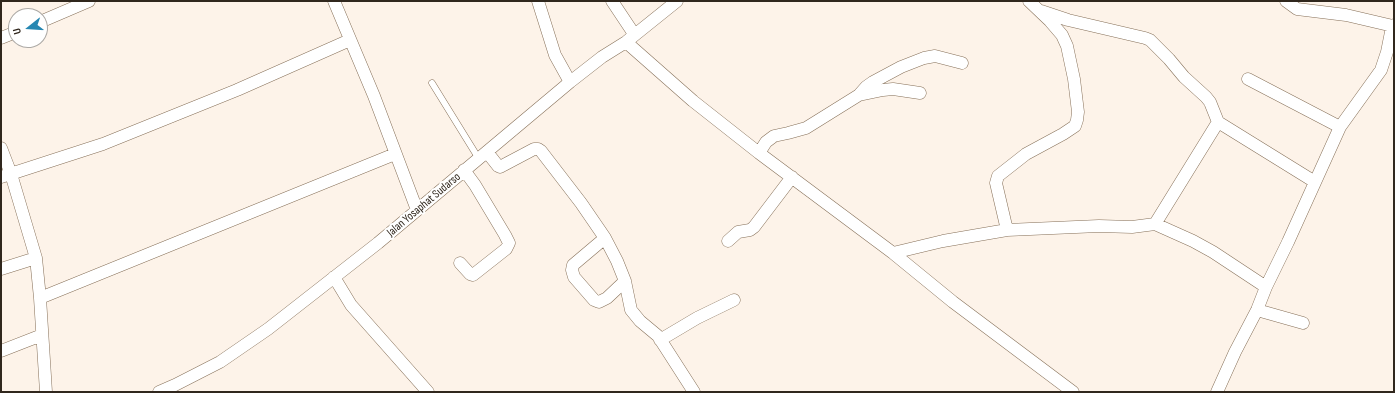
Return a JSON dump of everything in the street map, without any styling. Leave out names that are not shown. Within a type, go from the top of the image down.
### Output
[{"type":"street","points":[[48,19],[89,1]]},
{"type":"street","points":[[334,1],[374,96],[417,210]]},
{"type":"street","points":[[538,1],[555,55],[570,82]]},
{"type":"street","points":[[612,1],[630,38],[694,101],[893,253],[953,302],[1073,392]]},
{"type":"street","name":"Jalan Yosaphat Sudarso","points":[[159,392],[178,389],[339,285],[378,243],[417,210],[470,178],[483,155],[570,82],[602,57],[630,38],[665,5],[676,1]]},
{"type":"street","points":[[1007,230],[996,183],[998,176],[1026,154],[1075,126],[1077,120],[1078,98],[1071,58],[1067,46],[1062,35],[1029,1]]},
{"type":"street","points":[[1217,392],[1235,352],[1258,310],[1266,287],[1340,127],[1380,70],[1387,52],[1394,25],[1346,15],[1298,9],[1286,1]]},
{"type":"street","points":[[1039,11],[1150,40],[1184,77],[1206,97],[1210,102],[1218,122],[1315,182]]},
{"type":"street","points":[[6,176],[103,144],[236,90],[350,40]]},
{"type":"street","points":[[859,96],[866,87],[873,82],[901,67],[924,58],[935,56],[962,63]]},
{"type":"street","points":[[1248,79],[1340,127]]},
{"type":"street","points":[[759,152],[766,142],[774,136],[806,128],[859,96],[893,89],[920,93]]},
{"type":"street","points":[[1155,224],[1218,122]]},
{"type":"street","points":[[1,148],[6,176],[36,258],[46,392]]},
{"type":"street","points":[[483,155],[500,167],[534,149],[539,149],[581,203],[605,238],[625,281],[631,310],[660,340],[694,392]]},
{"type":"street","points":[[40,298],[395,154]]},
{"type":"street","points":[[728,241],[738,232],[750,230],[754,227],[792,177]]},
{"type":"street","points":[[460,263],[470,274],[473,275],[506,249],[509,243],[470,178]]},
{"type":"street","points":[[893,253],[943,241],[1007,230],[1099,226],[1132,227],[1155,224],[1193,241],[1213,252],[1266,287]]},
{"type":"street","points":[[605,238],[573,265],[572,270],[574,277],[594,300],[598,302],[607,298],[625,281]]},
{"type":"street","points":[[1,269],[36,258]]},
{"type":"street","points":[[339,285],[350,305],[428,392]]},
{"type":"street","points":[[660,340],[697,318],[734,300]]},
{"type":"street","points":[[1258,310],[1303,323]]},
{"type":"street","points":[[1,351],[42,336]]},
{"type":"lane","points":[[432,83],[483,155]]}]
